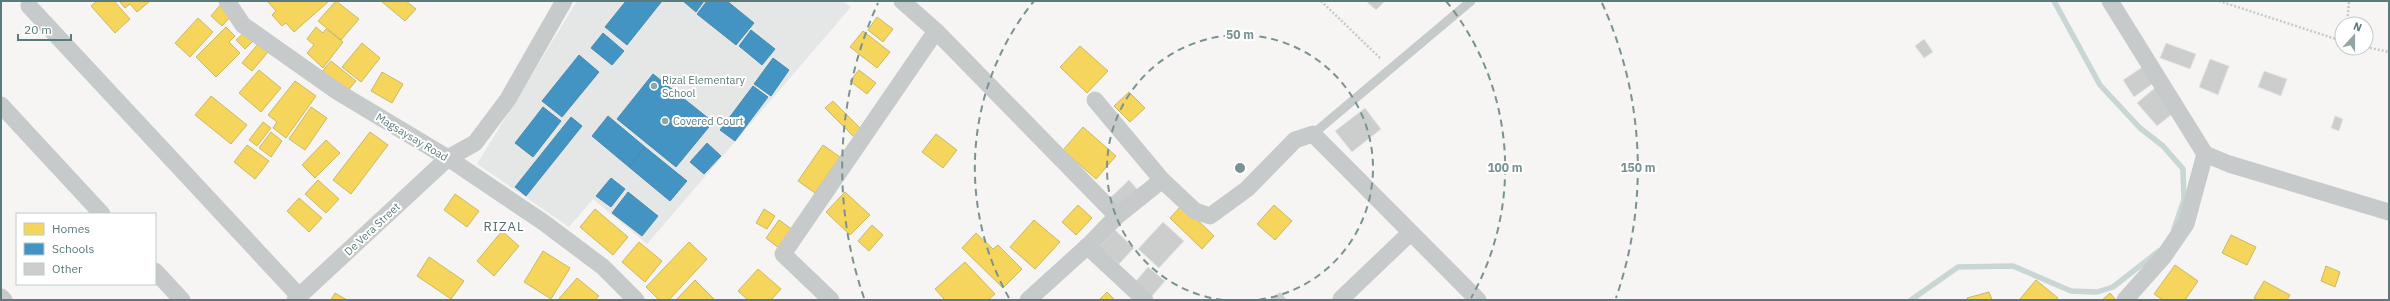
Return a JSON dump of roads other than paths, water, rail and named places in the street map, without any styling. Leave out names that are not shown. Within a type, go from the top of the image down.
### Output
[{"type":"street","name":"Magsaysay Road","points":[[227,1],[243,25],[332,88],[448,158],[543,222],[602,267],[636,300]]},
{"type":"street","name":"De Vera Street","points":[[297,298],[448,158],[475,143],[498,111],[564,1]]},
{"type":"street","points":[[902,1],[936,31],[1117,216]]},
{"type":"street","points":[[2110,1],[2204,154],[2230,164],[2389,212]]},
{"type":"street","points":[[29,6],[297,298]]},
{"type":"street","points":[[831,300],[783,254],[936,31]]},
{"type":"street","points":[[1095,100],[1162,180],[1195,211],[1210,216],[1247,189],[1295,140],[1312,134],[1478,300]]},
{"type":"street","points":[[1,105],[101,213]]},
{"type":"street","points":[[2131,298],[2164,256],[2186,224],[2204,154]]},
{"type":"street","points":[[1028,300],[1087,246],[1117,216],[1162,180]]},
{"type":"street","points":[[1341,299],[1410,233]]},
{"type":"street","points":[[1087,246],[1145,300]]},
{"type":"street","points":[[156,272],[182,300]]},
{"type":"street","points":[[1,297],[4,300]]},
{"type":"lane","points":[[1312,134],[1471,1]]},
{"type":"waterway","points":[[2054,1],[2100,85],[2140,128],[2163,146],[2183,169],[2184,200],[2174,229]]},
{"type":"waterway","points":[[1911,300],[1958,267],[2013,266],[2071,291],[2097,292],[2113,287],[2159,251]]},
{"type":"place","name":"Rizal Elementary School","points":[[654,86]]},
{"type":"place","name":"Covered Court","points":[[665,121]]},
{"type":"district","name":"RIZAL","points":[[504,226]]}]
